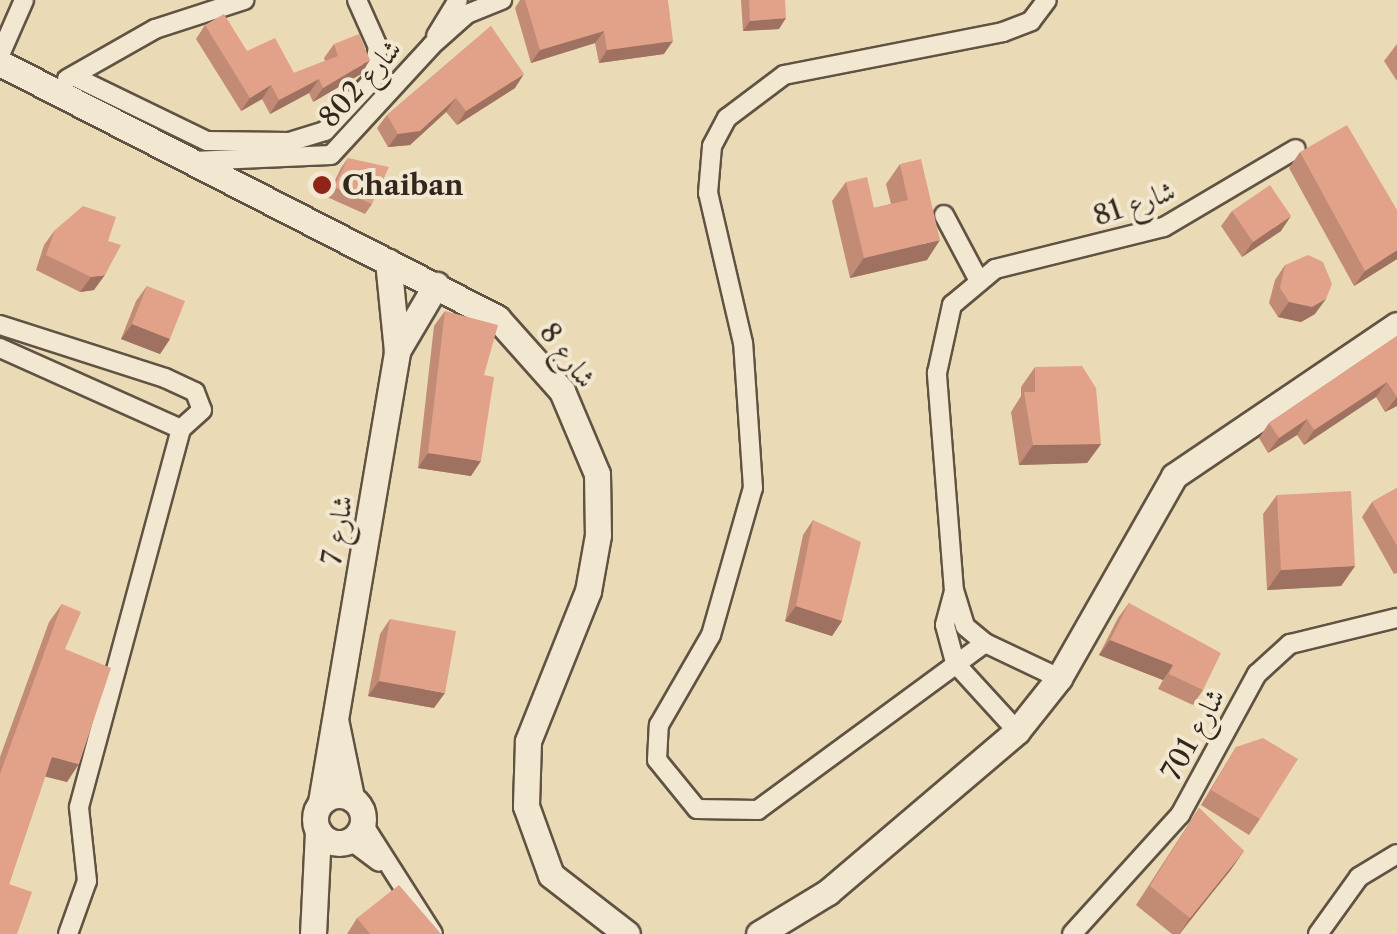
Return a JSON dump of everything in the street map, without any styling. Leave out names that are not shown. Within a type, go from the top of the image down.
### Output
[{"type":"street","points":[[0,55],[24,0]]},
{"type":"street","points":[[50,90],[155,29],[244,0]]},
{"type":"street","points":[[73,76],[207,141],[290,142],[325,130],[372,80],[378,47],[357,0]]},
{"type":"street","points":[[432,45],[458,0]]},
{"type":"street","name":"شارع 802","points":[[182,161],[331,155],[432,45],[467,14],[502,0]]},
{"type":"street","points":[[985,644],[758,810],[697,809],[658,760],[659,726],[711,635],[753,488],[744,343],[708,193],[712,146],[727,118],[784,75],[1003,32],[1047,0]]},
{"type":"street","name":"شارع 8","points":[[0,64],[182,161],[497,318],[534,354],[582,429],[597,474],[588,591],[528,741],[526,806],[551,875],[627,934]]},
{"type":"street","name":"شارع 81","points":[[978,278],[1164,227],[1296,149]]},
{"type":"street","points":[[944,215],[978,278],[952,305],[937,373],[954,591],[965,626],[985,644],[1059,678]]},
{"type":"street","points":[[388,261],[397,351]]},
{"type":"street","points":[[397,351],[436,285]]},
{"type":"street","points":[[759,934],[828,892],[1017,731],[1059,678],[1174,476],[1397,324]]},
{"type":"street","points":[[0,325],[186,387],[202,410],[181,429],[80,807],[87,880],[68,934]]},
{"type":"street","points":[[0,348],[181,429]]},
{"type":"street","name":"شارع 7","points":[[342,835],[321,802],[397,351]]},
{"type":"street","points":[[954,591],[945,625],[955,663],[1017,731]]},
{"type":"street","name":"شارع 701","points":[[1072,934],[1180,815],[1258,674],[1290,644],[1397,618]]},
{"type":"street","name":"شارع 7","points":[[335,719],[350,797],[342,835]]},
{"type":"street","points":[[321,802],[350,797]]},
{"type":"street","points":[[313,934],[312,874],[342,835],[379,862],[433,934]]},
{"type":"street","points":[[1318,934],[1359,877],[1397,854]]},
{"type":"building","points":[[525,0],[668,0],[673,41],[607,50],[604,31],[540,50]]},
{"type":"building","points":[[749,0],[785,0],[786,18],[750,21]]},
{"type":"building","points":[[224,14],[247,51],[275,38],[294,73],[338,56],[334,44],[359,34],[370,60],[323,88],[319,79],[279,100],[271,85],[250,98],[205,25]]},
{"type":"building","points":[[491,26],[524,74],[466,111],[456,98],[420,131],[398,134],[387,115]]},
{"type":"building","points":[[1347,125],[1397,210],[1397,250],[1365,271],[1300,152]]},
{"type":"building","points":[[348,158],[389,167],[372,204],[334,187]]},
{"type":"building","points":[[921,159],[940,240],[864,258],[846,182],[867,177],[874,208],[908,200],[900,164]]},
{"type":"building","points":[[1270,185],[1291,216],[1253,242],[1232,211]]},
{"type":"building","points":[[83,206],[116,217],[108,241],[121,245],[105,275],[91,277],[46,255],[55,230]]},
{"type":"building","points":[[1308,255],[1323,262],[1332,284],[1326,299],[1312,307],[1289,302],[1280,288],[1285,265]]},
{"type":"building","points":[[147,286],[185,301],[170,339],[132,324]]},
{"type":"building","points":[[445,311],[498,325],[484,375],[494,377],[481,461],[428,453]]},
{"type":"building","points":[[1397,336],[1397,397],[1387,382],[1314,430],[1307,419],[1279,438],[1269,423]]},
{"type":"building","points":[[1082,366],[1096,388],[1101,444],[1033,445],[1024,392],[1035,392],[1035,367]]},
{"type":"building","points":[[1397,488],[1397,546],[1372,502]]},
{"type":"building","points":[[1351,491],[1355,566],[1281,570],[1277,495]]},
{"type":"building","points":[[813,520],[861,542],[842,621],[796,606]]},
{"type":"building","points":[[1129,603],[1221,653],[1203,690],[1169,674],[1173,665],[1110,640]]},
{"type":"building","points":[[62,604],[81,612],[65,649],[111,668],[79,764],[52,757],[9,884],[32,892],[17,934],[0,934],[0,774]]},
{"type":"building","points":[[390,619],[456,631],[445,693],[379,681]]},
{"type":"building","points":[[1263,738],[1298,759],[1260,819],[1211,790],[1236,747]]},
{"type":"building","points":[[1199,808],[1244,851],[1190,918],[1150,886]]},
{"type":"building","points":[[399,885],[441,934],[370,934],[357,918]]},
{"type":"place","name":"Chaiban","points":[[322,185]]}]
